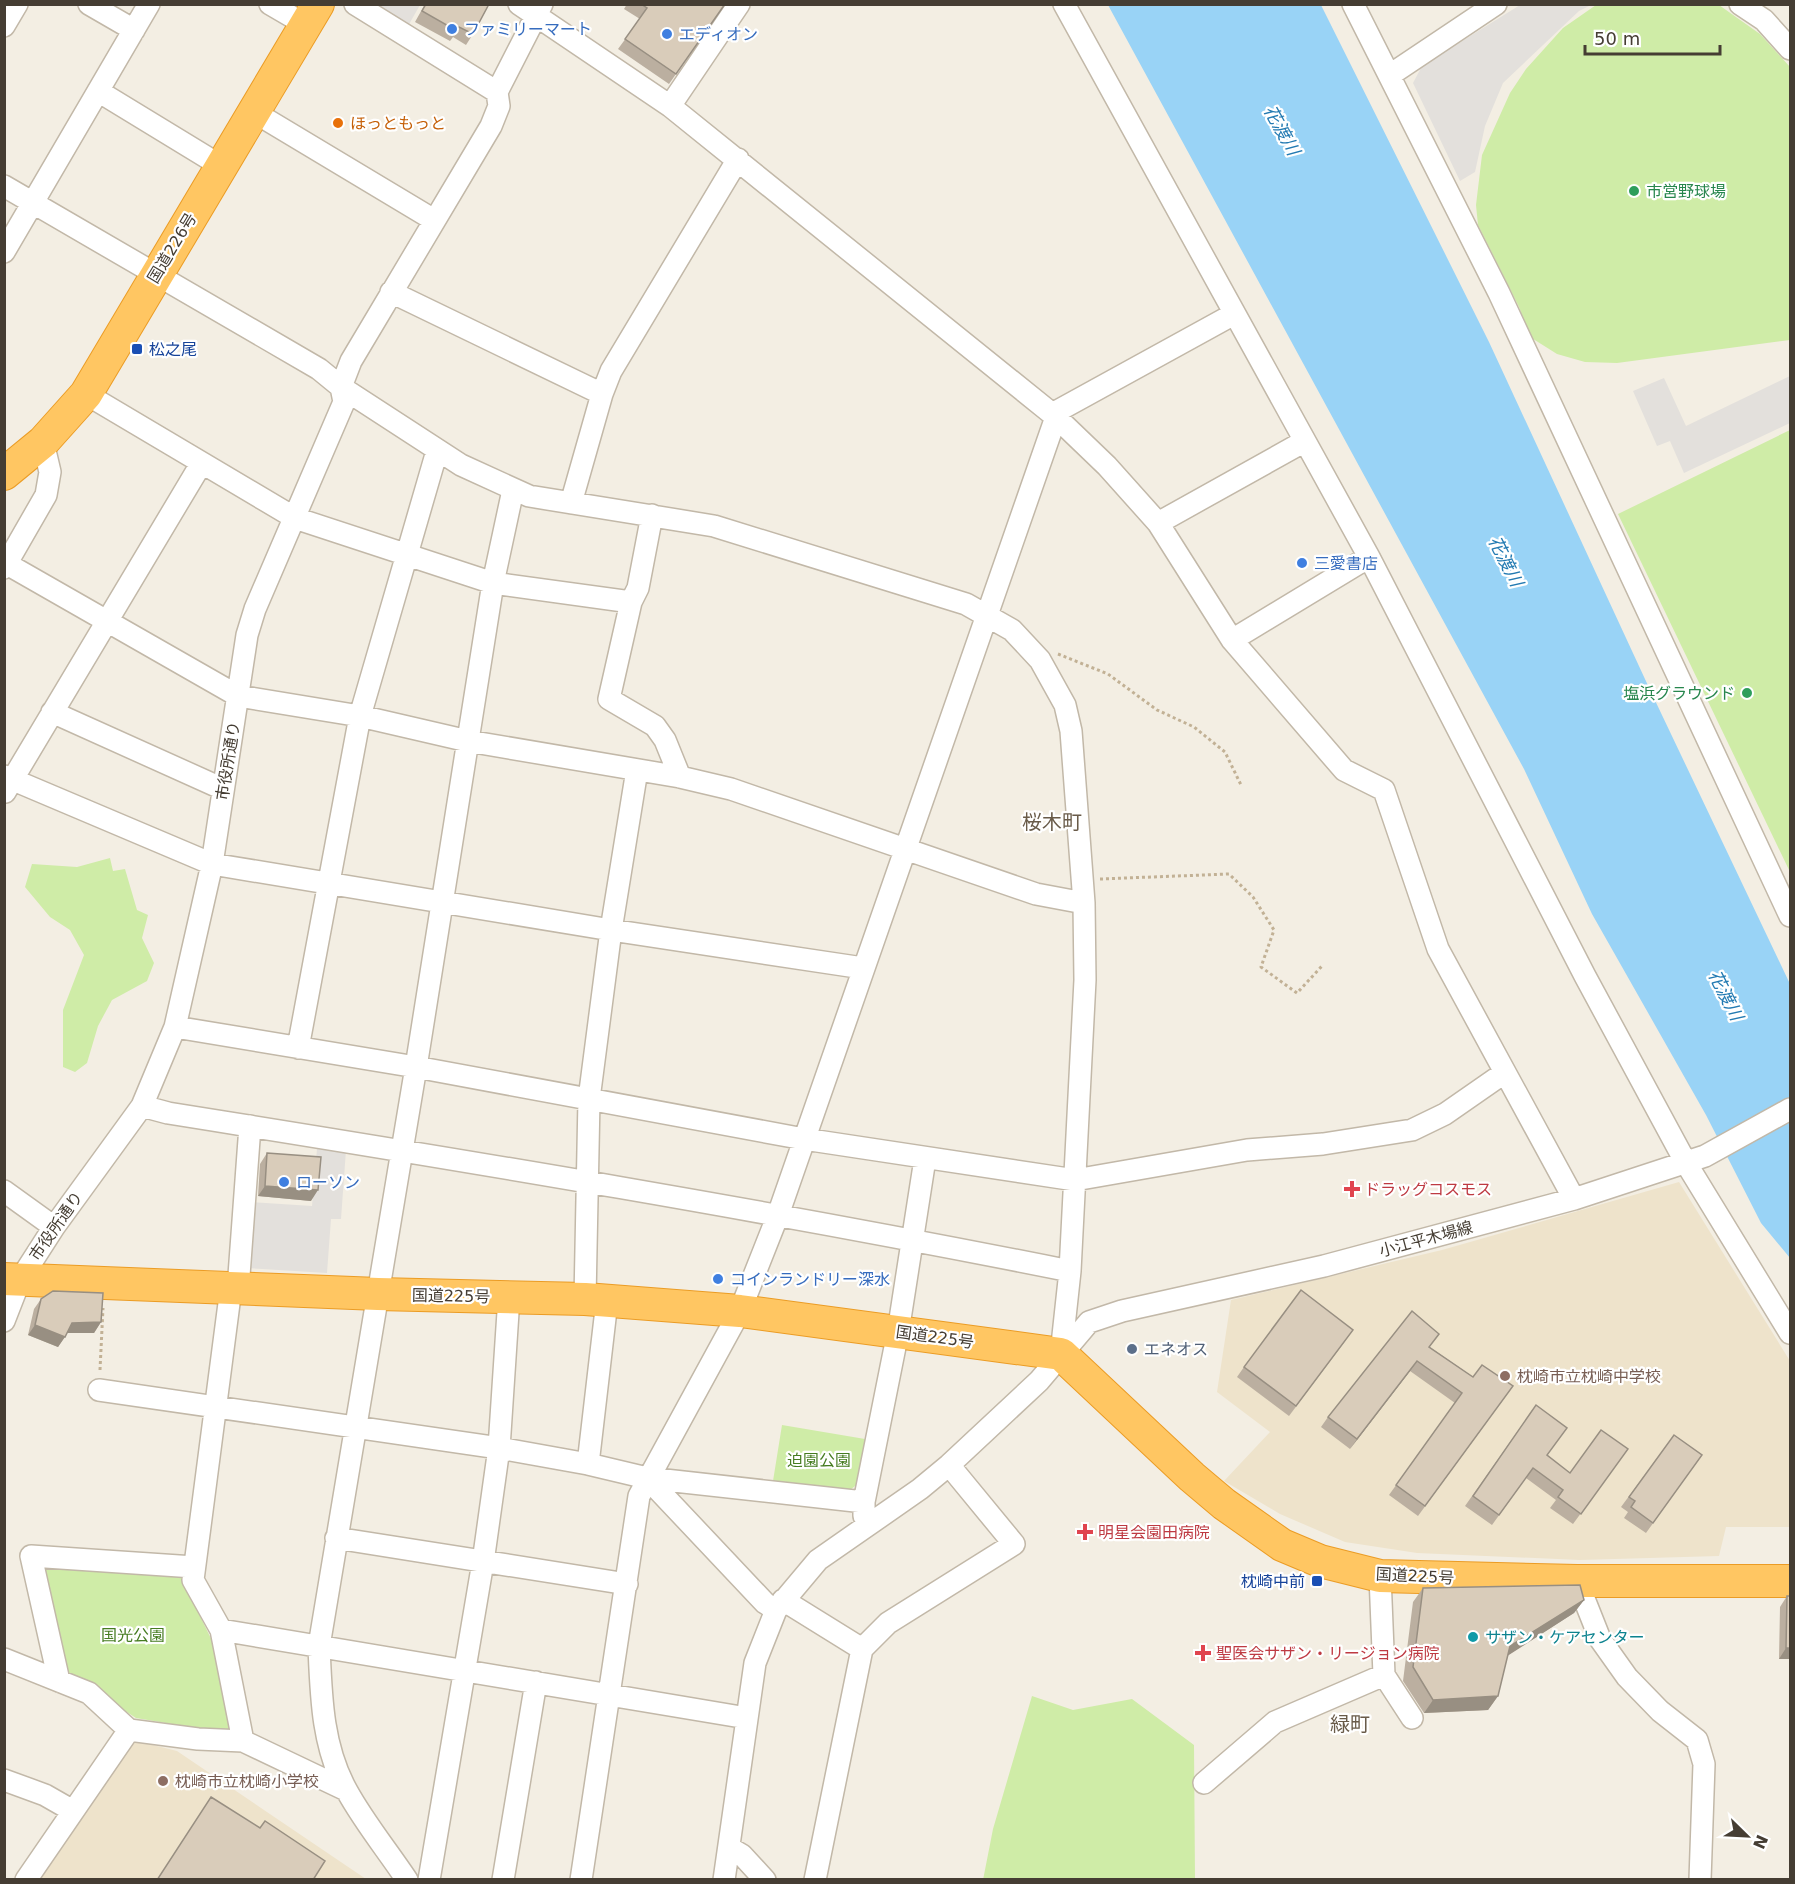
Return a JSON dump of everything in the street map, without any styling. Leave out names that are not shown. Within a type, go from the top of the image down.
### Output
[{"type":"highway","name":"国道226号","points":[[4,474],[44,442],[86,394],[155,274],[312,15]]},
{"type":"highway","name":"国道225号","points":[[12,1279],[234,1289],[596,1300],[741,1311],[1061,1354],[1192,1477],[1254,1527],[1282,1545],[1320,1561],[1380,1576],[1577,1581],[1791,1581]]},
{"type":"street","points":[[4,26],[18,4]]},
{"type":"street","points":[[89,4],[134,30]]},
{"type":"street","points":[[4,252],[149,4]]},
{"type":"street","points":[[270,4],[312,15]]},
{"type":"street","points":[[355,4],[497,92]]},
{"type":"street","points":[[670,106],[739,4]]},
{"type":"street","points":[[1064,4],[1369,557],[1585,976],[1695,1159],[1783,1312],[1791,1333]]},
{"type":"street","points":[[1353,4],[1499,293],[1791,916]]},
{"type":"street","points":[[1390,75],[1496,4]]},
{"type":"street","points":[[1740,4],[1764,20],[1791,49]]},
{"type":"street","points":[[532,8],[670,106],[738,159],[1054,416],[1107,466],[1158,523],[1232,640],[1344,770],[1384,790],[1438,949],[1574,1199]]},
{"type":"street","name":"市役所通り","points":[[4,1321],[12,1279],[54,1227],[142,1107],[175,1027],[212,864],[249,626],[340,416],[344,402],[341,387],[351,361],[491,126],[499,106],[497,92],[532,8]]},
{"type":"street","points":[[98,91],[221,166]]},
{"type":"street","points":[[254,112],[434,220]]},
{"type":"street","points":[[571,503],[602,394],[611,372],[738,159]]},
{"type":"street","points":[[4,186],[319,369],[341,387],[437,451],[513,490],[530,496],[652,514],[714,526],[966,604],[988,614],[1012,630],[1040,660],[1065,705],[1071,731],[1084,903],[1085,980],[1075,1180],[1070,1271],[1061,1354]]},
{"type":"street","points":[[391,292],[602,394]]},
{"type":"street","points":[[580,1880],[639,1496],[741,1311],[778,1215],[988,614],[1054,416],[1234,314]]},
{"type":"street","points":[[86,394],[295,518],[406,552],[493,583],[631,602]]},
{"type":"street","points":[[1158,523],[1305,441]]},
{"type":"street","points":[[44,442],[50,472],[46,495],[6,566],[238,696],[360,716],[468,741],[680,777],[731,789],[1036,894],[1084,903]]},
{"type":"street","points":[[298,1048],[331,885],[360,716],[437,451]]},
{"type":"street","points":[[201,464],[7,783],[212,864],[611,930],[863,968]]},
{"type":"street","points":[[407,1880],[346,1790],[331,1753],[321,1702],[320,1646],[336,1538],[417,1067],[493,583],[513,490]]},
{"type":"street","points":[[652,514],[638,588],[631,602],[609,699],[655,726],[665,740],[680,777]]},
{"type":"street","points":[[1232,640],[1369,557]]},
{"type":"street","points":[[52,712],[223,789]]},
{"type":"street","points":[[588,1464],[596,1300],[588,1184],[589,1099],[611,930],[637,770]]},
{"type":"street","points":[[175,1027],[417,1067],[925,1159],[1075,1180],[1247,1150],[1323,1144],[1412,1130],[1445,1114],[1504,1073]]},
{"type":"street","points":[[142,1107],[778,1215],[1070,1271]]},
{"type":"street","name":"小江平木場線","points":[[724,1880],[755,1663],[779,1605],[818,1560],[864,1525],[891,1510],[949,1465],[1039,1381],[1089,1322],[1122,1311],[1324,1266],[1574,1199],[1695,1159],[1791,1109]]},
{"type":"street","points":[[243,1741],[220,1630],[193,1580],[214,1405],[234,1289],[250,1126]]},
{"type":"street","points":[[864,1525],[864,1502],[898,1332],[925,1159]]},
{"type":"street","points":[[4,1191],[54,1227]]},
{"type":"street","points":[[429,1880],[483,1562],[499,1448],[509,1297]]},
{"type":"street","points":[[99,1390],[356,1425],[499,1448],[588,1464],[647,1479],[864,1502]]},
{"type":"street","points":[[815,1880],[862,1649],[888,1623],[1014,1544],[949,1465]]},
{"type":"street","points":[[647,1479],[765,1604],[779,1605],[862,1649]]},
{"type":"street","points":[[336,1538],[627,1584]]},
{"type":"street","points":[[60,1682],[30,1556],[194,1567]]},
{"type":"street","points":[[1380,1576],[1384,1675],[1412,1718]]},
{"type":"street","points":[[1577,1581],[1600,1640],[1627,1677],[1660,1711],[1697,1740],[1704,1764],[1700,1880]]},
{"type":"street","points":[[220,1630],[747,1718]]},
{"type":"street","points":[[6,1663],[89,1693],[129,1730],[198,1739],[243,1741],[346,1790]]},
{"type":"street","points":[[1204,1783],[1275,1722],[1384,1675]]},
{"type":"street","points":[[503,1880],[536,1682]]},
{"type":"street","points":[[26,1880],[129,1730]]},
{"type":"street","points":[[4,1780],[45,1795],[73,1811]]},
{"type":"street","points":[[730,1848],[742,1855],[765,1880]]},
{"type":"path","points":[[1040,660],[1061,653],[1108,674],[1157,710],[1194,727],[1225,752],[1241,785]]},
{"type":"path","points":[[1082,880],[1229,874],[1253,897],[1274,930],[1261,967],[1297,993],[1322,966]]},
{"type":"path","points":[[99,1390],[104,1283]]},
{"type":"shaded area","points":[[370,5],[420,5],[408,26]]},
{"type":"shaded area","points":[[1520,5],[1591,5],[1579,11],[1503,83],[1485,126],[1475,172],[1460,181],[1413,83],[1422,66]]},
{"type":"shaded area","points":[[1790,376],[1790,423],[1684,473],[1670,441],[1657,446],[1633,391],[1664,378],[1686,426]]},
{"type":"shaded area","points":[[317,1149],[346,1150],[341,1219],[331,1219],[327,1273],[246,1268],[251,1202],[312,1206]]},
{"type":"shaded area","name":"枕崎市立枕崎中学校","points":[[1679,1182],[1790,1361],[1790,1527],[1726,1527],[1719,1556],[1580,1560],[1417,1553],[1345,1542],[1280,1514],[1224,1481],[1270,1432],[1217,1392],[1231,1300],[1442,1250]]},
{"type":"shaded area","name":"枕崎市立枕崎小学校","points":[[137,1741],[177,1751],[366,1879],[39,1880],[129,1744]]},
{"type":"green space","name":"市営野球場","points":[[1596,5],[1719,5],[1760,34],[1790,67],[1790,340],[1617,363],[1585,362],[1557,354],[1530,337],[1519,307],[1478,225],[1476,205],[1482,155],[1510,93],[1526,69],[1563,28]]},
{"type":"green space","name":"塩浜グラウンド","points":[[1790,430],[1790,872],[1618,514]]},
{"type":"green space","points":[[110,858],[113,871],[125,869],[137,910],[148,915],[142,938],[154,963],[147,981],[112,1000],[98,1026],[87,1063],[75,1072],[63,1067],[63,1010],[84,955],[70,930],[50,917],[25,887],[32,864],[77,867]]},
{"type":"green space","name":"迫園公園","points":[[782,1425],[865,1439],[859,1483],[846,1493],[773,1481]]},
{"type":"green space","name":"国光公園","points":[[37,1562],[183,1571],[185,1585],[217,1651],[231,1724],[226,1733],[136,1718],[62,1670]]},
{"type":"green space","points":[[1032,1696],[1073,1710],[1132,1699],[1194,1745],[1195,1879],[983,1880],[993,1829]]},
{"type":"water","name":"花渡川","points":[[1108,5],[1321,5],[1489,342],[1651,692],[1790,984],[1790,1258],[1761,1223],[1706,1115],[1592,914],[1524,769]]},
{"type":"building","name":"ファミリーマート","points":[[426,4],[489,4],[473,34],[459,27],[457,31],[422,11]]},
{"type":"building","name":"エディオン","points":[[641,4],[725,4],[676,74],[625,39],[647,8]]},
{"type":"building","points":[[267,1153],[321,1157],[318,1190],[265,1186]]},
{"type":"building","points":[[1301,1290],[1353,1330],[1296,1406],[1244,1367]]},
{"type":"building","points":[[53,1291],[103,1293],[101,1322],[72,1323],[65,1337],[35,1325],[41,1299]]},
{"type":"building","points":[[1412,1311],[1439,1334],[1429,1347],[1473,1377],[1482,1365],[1513,1386],[1425,1506],[1396,1485],[1462,1393],[1417,1361],[1357,1439],[1328,1417]]},
{"type":"building","points":[[1536,1405],[1567,1428],[1547,1455],[1570,1473],[1601,1430],[1628,1449],[1581,1514],[1558,1497],[1563,1490],[1533,1468],[1499,1515],[1473,1496]]},
{"type":"building","points":[[1674,1435],[1702,1455],[1653,1523],[1631,1507],[1635,1501],[1629,1497]]},
{"type":"building","name":"サザン・ケアセンター","points":[[1580,1585],[1584,1600],[1510,1646],[1498,1696],[1433,1700],[1413,1667],[1423,1588]]},
{"type":"building","points":[[1787,1596],[1791,1596],[1791,1648],[1786,1648]]},
{"type":"building","points":[[211,1797],[260,1828],[265,1821],[325,1861],[313,1880],[157,1880]]},
{"type":"place","name":"ファミリーマート","points":[[452,29]]},
{"type":"place","name":"エディオン","points":[[667,34]]},
{"type":"place","name":"ほっともっと","points":[[338,123]]},
{"type":"place","name":"市営野球場","points":[[1634,191]]},
{"type":"place","name":"松之尾","points":[[137,349]]},
{"type":"place","name":"三愛書店","points":[[1302,563]]},
{"type":"place","name":"塩浜グラウンド","points":[[1747,693]]},
{"type":"place","name":"ローソン","points":[[284,1182]]},
{"type":"place","name":"ドラッグコスモス","points":[[1352,1189]]},
{"type":"place","name":"コインランドリー深水","points":[[718,1279]]},
{"type":"place","name":"エネオス","points":[[1132,1349]]},
{"type":"place","name":"枕崎市立枕崎中学校","points":[[1505,1376]]},
{"type":"place","name":"明星会園田病院","points":[[1085,1532]]},
{"type":"place","name":"枕崎中前","points":[[1317,1581]]},
{"type":"place","name":"サザン・ケアセンター","points":[[1473,1637]]},
{"type":"place","name":"聖医会サザン・リージョン病院","points":[[1203,1653]]},
{"type":"place","name":"枕崎市立枕崎小学校","points":[[163,1781]]},
{"type":"district","name":"桜木町","points":[[1052,822]]},
{"type":"district","name":"緑町","points":[[1350,1724]]}]
